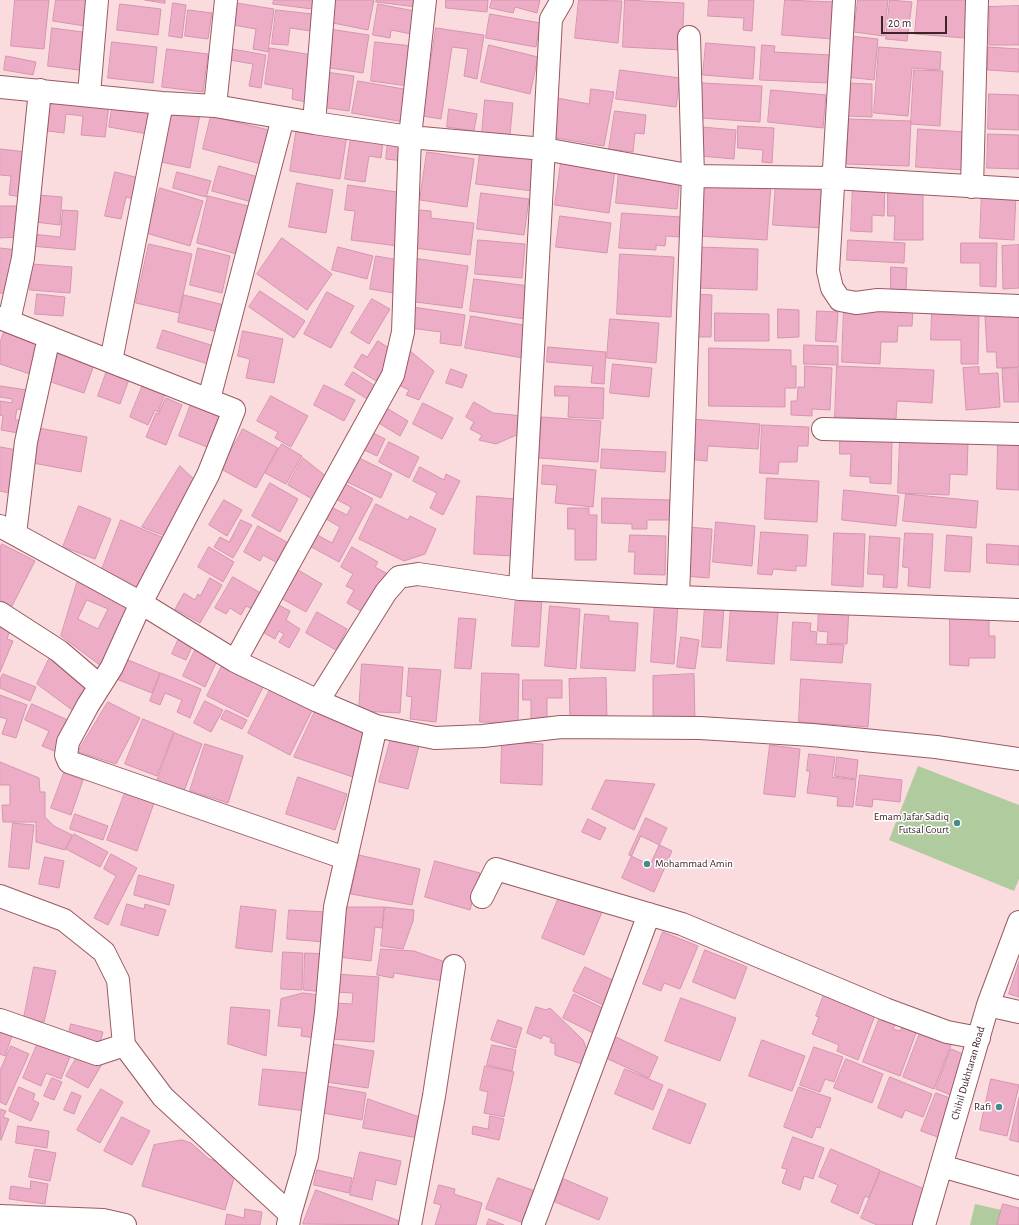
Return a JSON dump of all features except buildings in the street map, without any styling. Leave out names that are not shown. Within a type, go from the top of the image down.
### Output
[{"type":"street","points":[[89,94],[97,0]]},
{"type":"street","points":[[215,106],[226,0]]},
{"type":"street","points":[[314,123],[324,0]]},
{"type":"street","points":[[235,662],[393,375],[403,332],[410,137],[425,0]]},
{"type":"street","points":[[520,590],[550,19],[562,0]]},
{"type":"street","points":[[844,0],[832,178],[828,271],[832,288],[840,300],[856,303],[878,300],[1019,306]]},
{"type":"street","points":[[972,186],[977,0]]},
{"type":"street","points":[[678,598],[693,176],[689,37]]},
{"type":"street","points":[[0,87],[89,94],[162,103],[215,106],[314,123],[410,137],[544,149],[693,176],[832,178],[1019,189]]},
{"type":"street","points":[[40,90],[23,258],[4,319],[234,410],[208,475],[141,603],[112,667],[68,742],[66,755],[69,762],[345,858]]},
{"type":"street","points":[[111,361],[162,103]]},
{"type":"street","points":[[209,399],[283,118]]},
{"type":"street","points":[[49,337],[8,530],[141,603],[235,662],[318,701],[376,726],[435,738],[483,736],[562,727],[700,728],[812,735],[936,747],[1019,759]]},
{"type":"street","points":[[823,429],[1019,434]]},
{"type":"street","points":[[318,701],[386,592],[399,576],[418,574],[520,590],[678,598],[1019,610]]},
{"type":"street","points":[[0,613],[59,651],[100,686]]},
{"type":"street","points":[[0,896],[64,920],[104,952],[118,980],[124,1045],[163,1097],[289,1219],[307,1156],[326,1013],[335,907],[376,726]]},
{"type":"street","points":[[482,897],[496,868],[682,924],[885,1009],[947,1032],[978,1038]]},
{"type":"street","points":[[533,1225],[649,914]]},
{"type":"street","name":"Chihil Dukhtaran Road","points":[[924,1225],[988,1005],[1019,922]]},
{"type":"street","points":[[410,1225],[434,1096],[454,966]]},
{"type":"street","points":[[988,1005],[1019,1012]]},
{"type":"street","points":[[0,1020],[97,1054],[124,1045]]},
{"type":"street","points":[[941,1166],[1019,1188]]},
{"type":"street","points":[[0,1216],[103,1220],[125,1225]]},
{"type":"green space","name":"Emam Jafar Sadiq Futsal Court","points":[[918,766],[1019,805],[1019,879],[1014,891],[889,840]]},
{"type":"green space","points":[[975,1204],[1019,1214],[1019,1225],[970,1225]]},
{"type":"place","name":"Emam Jafar Sadiq Futsal Court","points":[[957,823]]},
{"type":"place","name":"Mohammad Amin","points":[[647,864]]},
{"type":"place","name":"Rafi","points":[[999,1107]]}]
